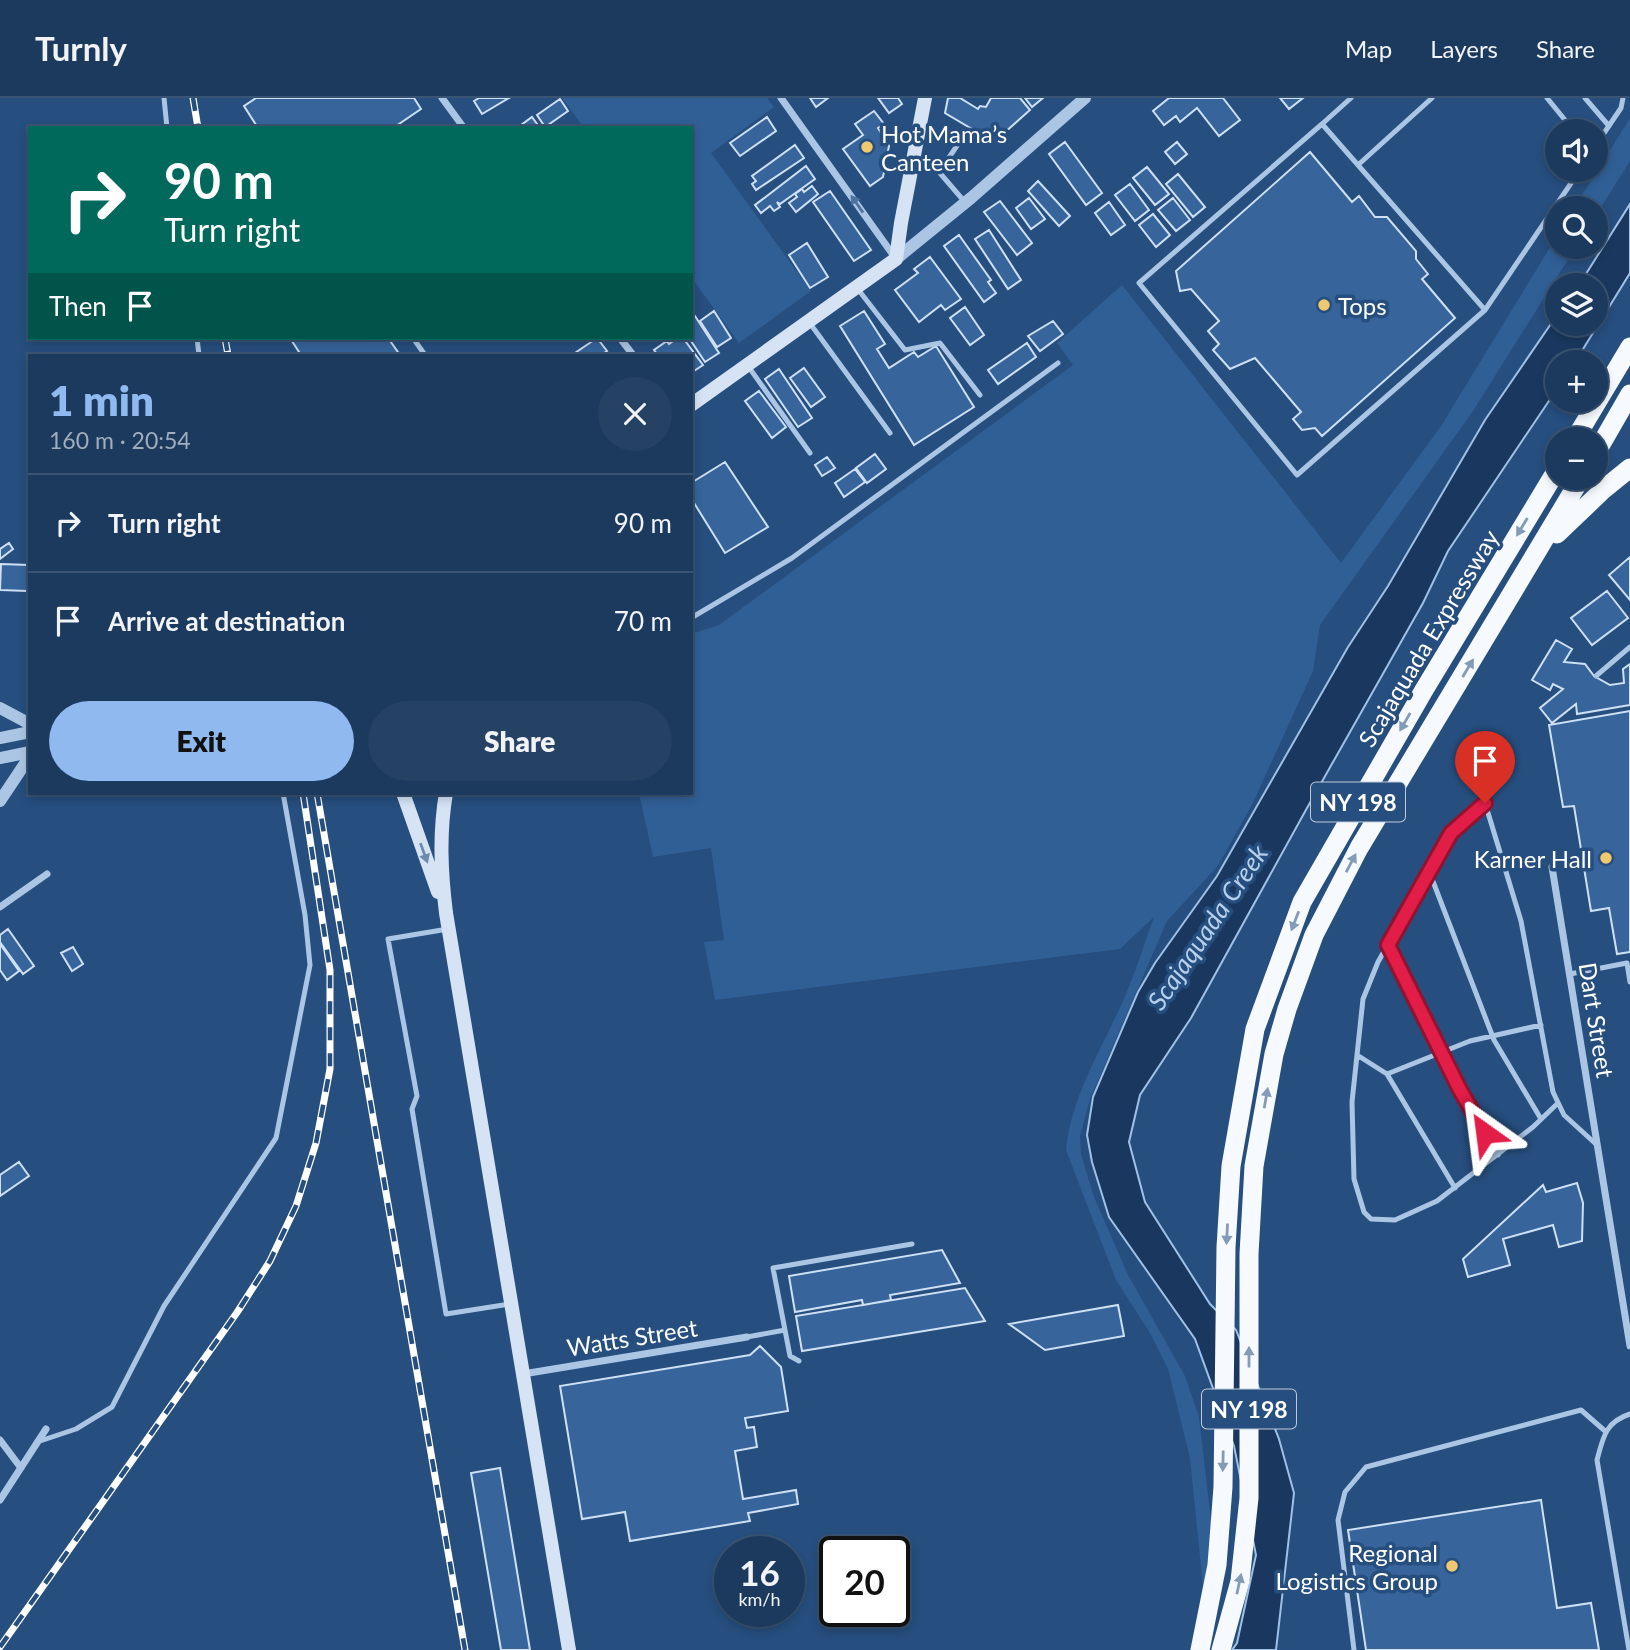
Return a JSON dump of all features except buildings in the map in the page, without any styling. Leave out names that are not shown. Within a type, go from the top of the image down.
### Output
[{"type":"highway","points":[[1582,427],[1630,347]]},
{"type":"highway","points":[[1608,432],[1630,394]]},
{"type":"highway","points":[[1535,557],[1577,513],[1630,468]]},
{"type":"highway","name":"Scajaquada Expressway","points":[[1200,1650],[1217,1565],[1223,1487],[1226,1247],[1231,1166],[1255,1030],[1302,902],[1417,702],[1545,490]]},
{"type":"highway","name":"Scajaquada Expressway","points":[[1221,1650],[1240,1581],[1249,1497],[1249,1254],[1254,1166],[1274,1054],[1287,1009],[1314,934],[1359,848],[1574,490]]},
{"type":"main road","points":[[693,404],[896,259],[925,98]]},
{"type":"main road","points":[[404,795],[446,913]]},
{"type":"main road","points":[[446,795],[440,855],[448,929],[569,1650]]},
{"type":"street","points":[[442,98],[463,126]]},
{"type":"street","points":[[782,98],[896,259],[965,203],[1085,98]]},
{"type":"street","points":[[622,340],[632,354]]},
{"type":"street","points":[[0,708],[28,723]]},
{"type":"street","points":[[0,738],[28,732]]},
{"type":"street","points":[[0,758],[28,754]]},
{"type":"street","points":[[0,801],[28,757]]},
{"type":"street","name":"Dart Street","points":[[1552,867],[1630,1346]]},
{"type":"street","points":[[0,907],[47,874]]},
{"type":"street","name":"Watts Street","points":[[523,1374],[747,1337]]},
{"type":"street","points":[[0,1500],[46,1429]]},
{"type":"street","points":[[0,1440],[21,1468]]},
{"type":"lane","points":[[164,98],[167,126]]},
{"type":"lane","points":[[1351,98],[1139,284],[1297,475],[1485,310],[1572,182]]},
{"type":"lane","points":[[1358,165],[1432,98]]},
{"type":"lane","points":[[1547,98],[1564,119]]},
{"type":"lane","points":[[1585,98],[1609,126],[1621,108],[1623,98]]},
{"type":"lane","points":[[1322,124],[1485,310]]},
{"type":"lane","points":[[939,172],[963,137]]},
{"type":"lane","points":[[912,163],[939,172],[965,203]]},
{"type":"lane","points":[[857,288],[905,351],[940,343],[980,395]]},
{"type":"lane","points":[[809,322],[890,433]]},
{"type":"lane","points":[[693,617],[792,558],[1058,363]]},
{"type":"lane","points":[[748,366],[810,453]]},
{"type":"lane","points":[[1596,676],[1630,647]]},
{"type":"lane","points":[[37,1441],[76,1429],[112,1407],[164,1306],[276,1138],[310,965],[305,915],[283,795]]},
{"type":"lane","points":[[1558,1102],[1541,1119],[1437,1201],[1395,1220],[1371,1219],[1364,1212],[1354,1179],[1352,1102],[1363,999],[1388,945],[1451,833],[1485,803],[1521,920],[1553,1092],[1558,1102],[1564,1115],[1597,1145]]},
{"type":"lane","points":[[1429,871],[1492,1036],[1541,1119]]},
{"type":"lane","points":[[448,929],[388,939],[417,1096],[412,1109],[446,1314],[511,1304]]},
{"type":"lane","points":[[1388,945],[1441,1053],[1498,1154]]},
{"type":"lane","points":[[1570,974],[1627,963],[1630,984]]},
{"type":"lane","points":[[1387,1074],[1470,1041],[1541,1025]]},
{"type":"lane","points":[[1357,1055],[1387,1074],[1455,1188]]},
{"type":"lane","points":[[799,1362],[790,1356],[773,1268],[912,1244]]},
{"type":"lane","points":[[747,1337],[785,1330]]},
{"type":"lane","points":[[1354,1650],[1338,1520],[1345,1492],[1366,1467],[1581,1410],[1605,1431]]},
{"type":"lane","points":[[1629,1650],[1597,1460],[1605,1431],[1619,1417],[1630,1414]]},
{"type":"shaded area","points":[[562,98],[767,98],[774,107],[711,153],[811,291],[739,343],[693,280],[693,126],[583,126]]},
{"type":"shaded area","points":[[1630,118],[1630,161],[1608,196],[1581,196],[1590,182],[1608,182],[1608,153]]},
{"type":"shaded area","points":[[1545,256],[1545,259],[1568,259],[1560,273],[1545,273],[1545,296],[1473,411],[1320,625],[1313,671],[1252,805],[1217,867],[1167,921],[1090,1099],[1080,1136],[1081,1154],[1094,1197],[1128,1275],[1185,1376],[1199,1417],[1212,1529],[1207,1650],[1190,1650],[1203,1587],[1190,1458],[1168,1369],[1150,1333],[1116,1280],[1066,1150],[1069,1129],[1082,1088],[1120,1009],[1154,917],[1120,949],[715,1000],[704,942],[724,940],[711,848],[653,857],[639,795],[693,795],[693,633],[719,625],[1073,365],[1057,343],[1122,285],[1341,563],[1441,426]]},
{"type":"water","points":[[1630,204],[1630,273],[1608,309],[1608,273],[1587,273],[1595,259],[1608,259],[1608,239]]},
{"type":"water","name":"Scajaquada Creek","points":[[1545,332],[1545,336],[1591,336],[1582,350],[1545,350],[1545,407],[1448,551],[1423,603],[1191,1018],[1140,1095],[1129,1142],[1145,1202],[1210,1304],[1236,1330],[1279,1439],[1294,1493],[1276,1650],[1232,1650],[1237,1643],[1256,1555],[1234,1446],[1195,1339],[1109,1217],[1092,1162],[1087,1135],[1093,1097],[1138,992],[1155,963],[1217,876],[1348,647],[1388,586],[1485,420]]},
{"type":"railway","points":[[193,98],[198,126]]},
{"type":"railway","points":[[225,340],[228,354]]},
{"type":"railway","points":[[0,1647],[238,1311],[270,1261],[296,1206],[316,1143],[330,1069],[330,970],[303,795]]},
{"type":"railway","points":[[317,795],[465,1650]]},
{"type":"place","name":"Hot Mama’s Canteen","points":[[867,147]]},
{"type":"place","name":"Tops","points":[[1324,305]]},
{"type":"place","name":"Karner Hall","points":[[1606,858]]},
{"type":"place","name":"Regional Logistics Group","points":[[1452,1566]]},
{"type":"route","points":[[1485,803],[1451,833],[1388,945],[1460,1090],[1485,1133]]}]
